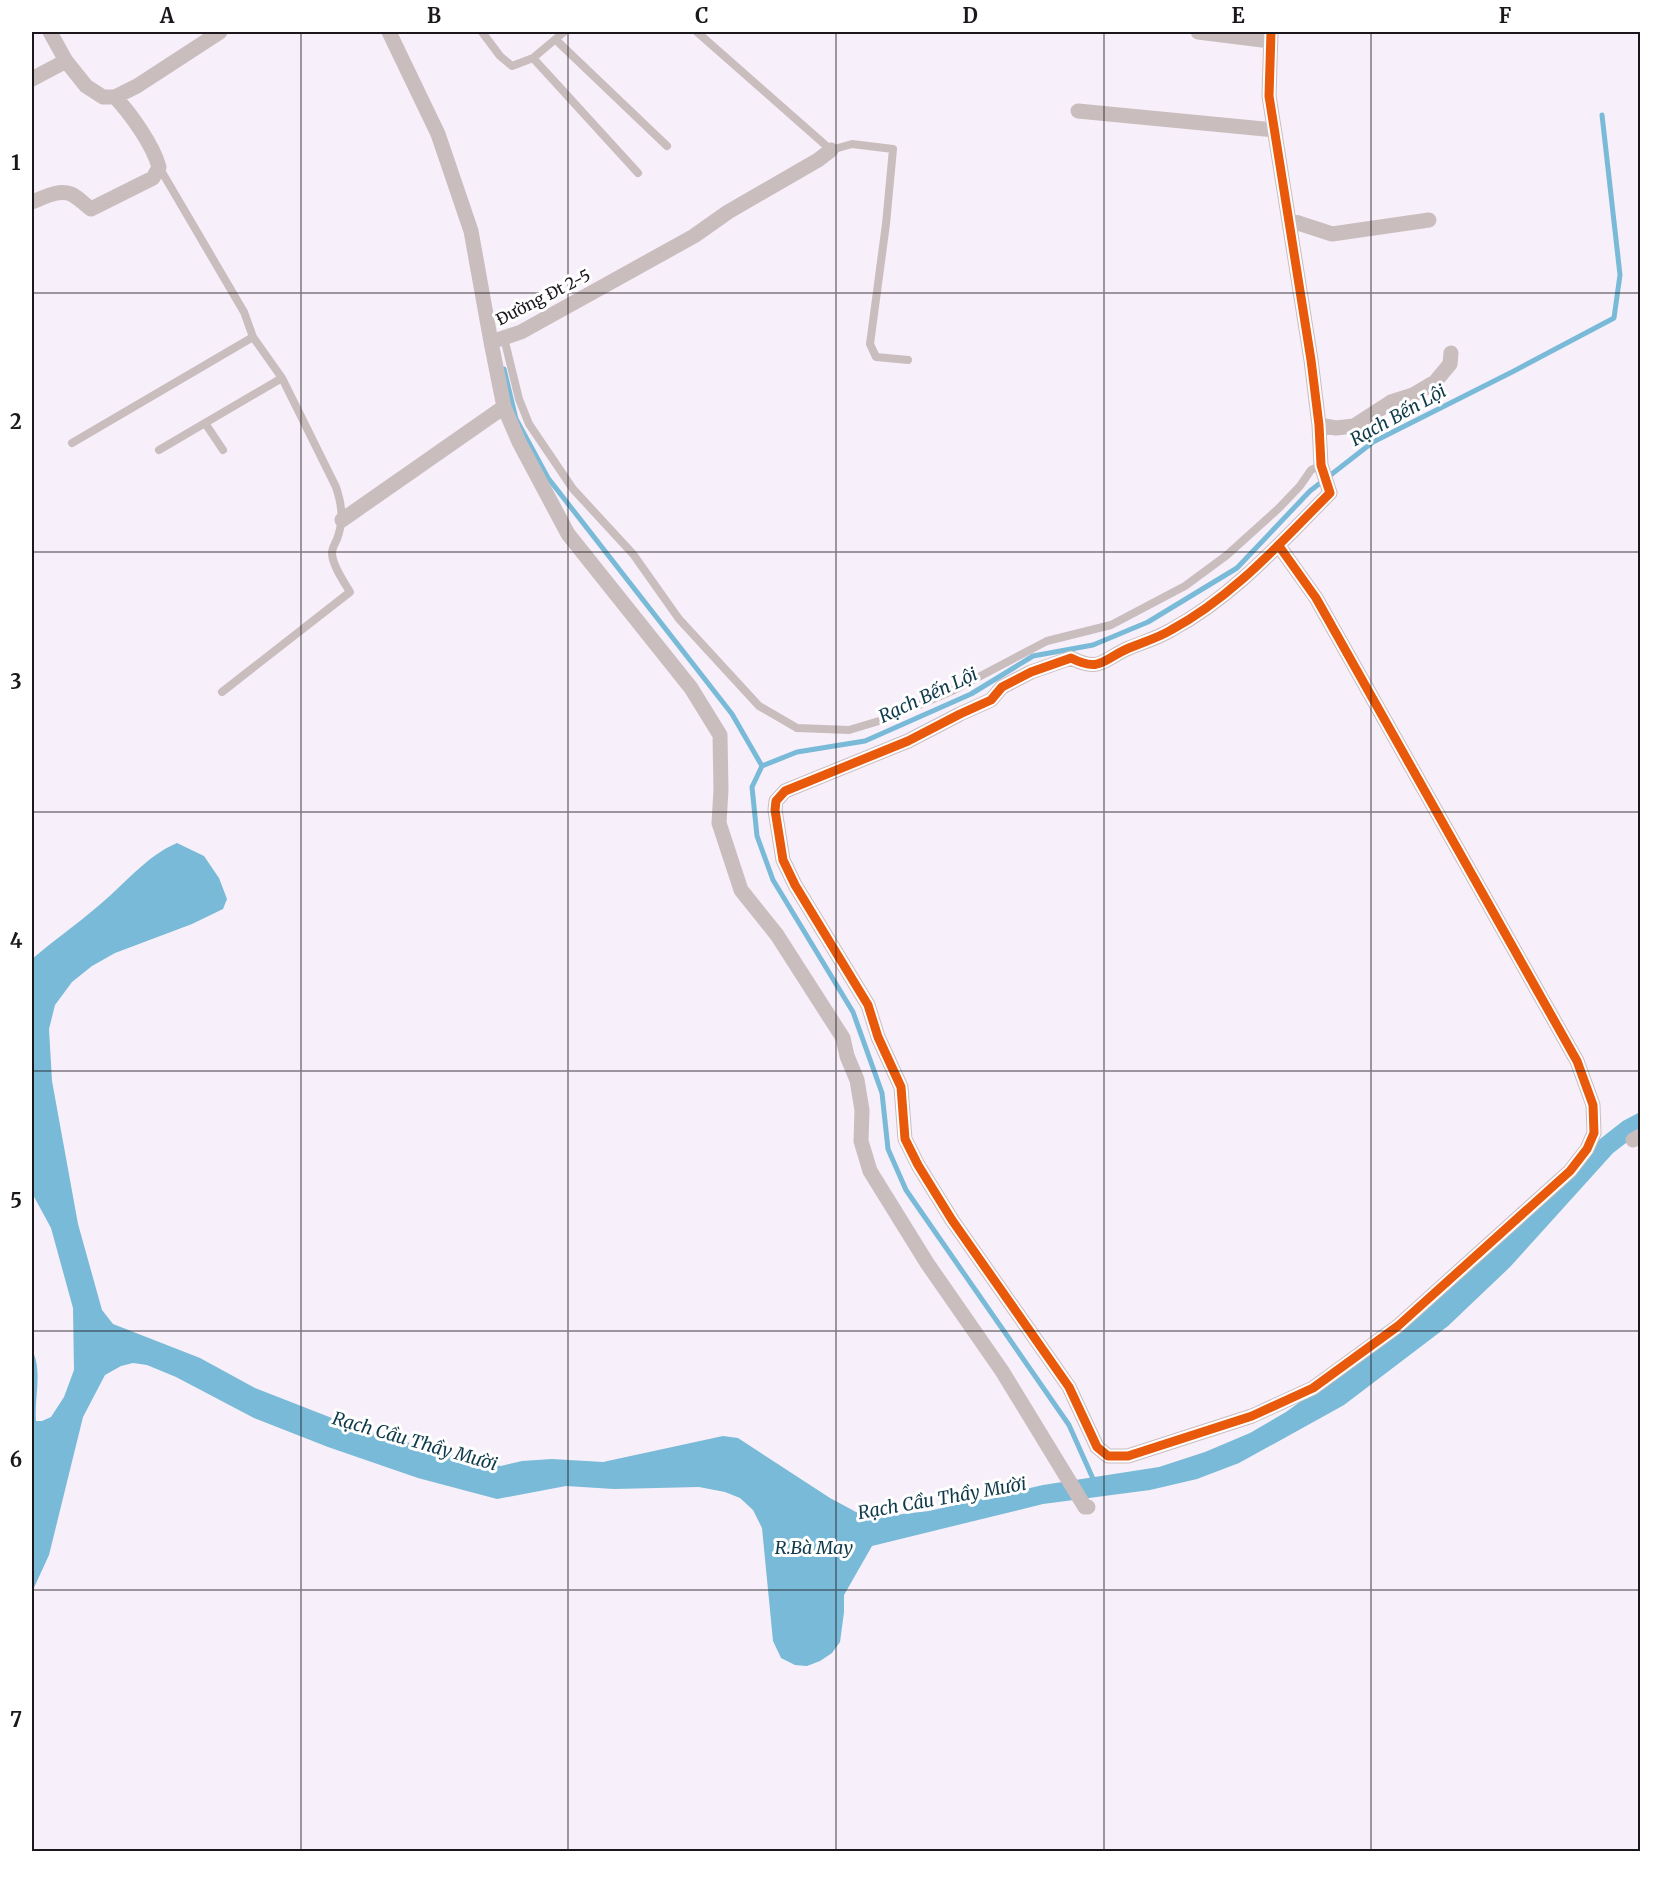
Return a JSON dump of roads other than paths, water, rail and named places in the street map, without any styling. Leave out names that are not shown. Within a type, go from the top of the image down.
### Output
[{"type":"street","points":[[50,32],[66,61],[86,86],[103,97],[115,97],[137,86],[220,32]]},
{"type":"street","name":"Đường Đt 2-5","points":[[389,32],[438,134],[471,231],[497,340],[521,332],[694,236],[728,212],[818,160],[831,150]]},
{"type":"street","points":[[1198,32],[1270,36],[1269,96],[1319,425],[1321,466],[1330,494],[1279,546],[1229,591],[1171,631],[1096,665],[1084,664],[1071,658],[1031,672],[1002,687],[991,700],[908,741],[785,791],[777,801],[775,810],[783,860],[795,885],[868,1005],[878,1037],[901,1087],[905,1139],[918,1165],[951,1220],[1069,1387],[1097,1447],[1108,1456],[1128,1456],[1252,1416],[1313,1388],[1398,1326],[1570,1170],[1587,1149],[1594,1134],[1593,1105],[1577,1061],[1316,598],[1279,546]]},
{"type":"street","points":[[32,79],[66,61]]},
{"type":"street","points":[[32,202],[56,193],[64,193],[71,194],[91,209],[153,178],[159,167],[156,155],[131,115],[115,97]]},
{"type":"street","points":[[1078,111],[1274,130]]},
{"type":"street","points":[[1289,220],[1332,234],[1429,220]]},
{"type":"street","points":[[497,340],[504,406],[519,442],[568,534],[691,688],[720,735],[721,790],[718,823],[741,890],[777,934],[843,1038],[847,1056],[857,1080],[862,1110],[861,1141],[870,1171],[927,1263],[1002,1371],[1085,1505]]},
{"type":"street","points":[[1319,425],[1336,428],[1354,426],[1391,402],[1413,395],[1435,382],[1450,364],[1450,353]]},
{"type":"street","points":[[342,520],[504,406]]},
{"type":"lane","points":[[482,32],[500,56],[512,66],[533,58],[564,32]]},
{"type":"lane","points":[[697,32],[831,150],[852,144],[893,149],[886,224],[870,344],[876,357],[908,360]]},
{"type":"lane","points":[[556,40],[667,146]]},
{"type":"lane","points":[[533,58],[638,173]]},
{"type":"lane","points":[[159,167],[244,312],[253,337],[282,378],[336,487],[342,504],[342,520],[338,539],[332,550],[333,559],[350,592],[222,692]]},
{"type":"lane","points":[[72,443],[253,337]]},
{"type":"lane","points":[[497,340],[529,424],[573,489],[633,554],[679,619],[759,706],[797,728],[849,730],[889,718],[954,690],[1047,641],[1111,624],[1185,586],[1227,555],[1279,508],[1300,486],[1311,470],[1321,466]]},
{"type":"lane","points":[[159,450],[282,378]]},
{"type":"lane","points":[[205,423],[223,450]]},
{"type":"water","name":"R.Bà May","points":[[177,843],[204,856],[219,878],[227,899],[223,909],[192,924],[115,953],[92,966],[72,982],[55,1005],[49,1029],[52,1081],[78,1224],[102,1310],[113,1324],[200,1358],[255,1388],[360,1429],[481,1463],[501,1466],[522,1461],[552,1459],[603,1462],[723,1436],[738,1438],[830,1498],[856,1512],[877,1517],[929,1511],[1043,1485],[1159,1467],[1205,1452],[1250,1433],[1286,1412],[1368,1353],[1565,1181],[1600,1139],[1623,1121],[1640,1112],[1640,1132],[1613,1153],[1510,1267],[1448,1326],[1344,1405],[1239,1463],[1197,1479],[1150,1490],[1043,1504],[872,1546],[844,1595],[840,1642],[832,1653],[807,1666],[795,1665],[781,1658],[773,1641],[762,1528],[753,1510],[740,1498],[725,1492],[699,1487],[614,1489],[566,1486],[497,1499],[418,1478],[328,1447],[254,1418],[176,1377],[147,1365],[133,1363],[121,1366],[105,1375],[83,1417],[49,1555],[32,1592],[32,1350],[38,1375],[36,1421],[51,1417],[64,1397],[74,1370],[73,1308],[51,1228],[32,1193],[32,959],[97,907],[145,863]]},
{"type":"waterway","name":"Rạch Bến Lội","points":[[1094,1481],[1069,1425],[906,1190],[888,1149],[882,1093],[853,1012],[773,880],[757,836],[752,787],[762,766],[797,752],[865,741],[971,694],[1033,656],[1093,645],[1148,622],[1237,568],[1310,491],[1373,442],[1614,318],[1620,275],[1602,115]]},
{"type":"waterway","points":[[504,369],[516,419],[548,478],[732,714],[762,766]]},
{"type":"water label","name":"Rạch Cầu Thầy Mười","points":[[415,1441]]},
{"type":"water label","name":"Rạch Cầu Thầy Mười","points":[[942,1498]]}]
